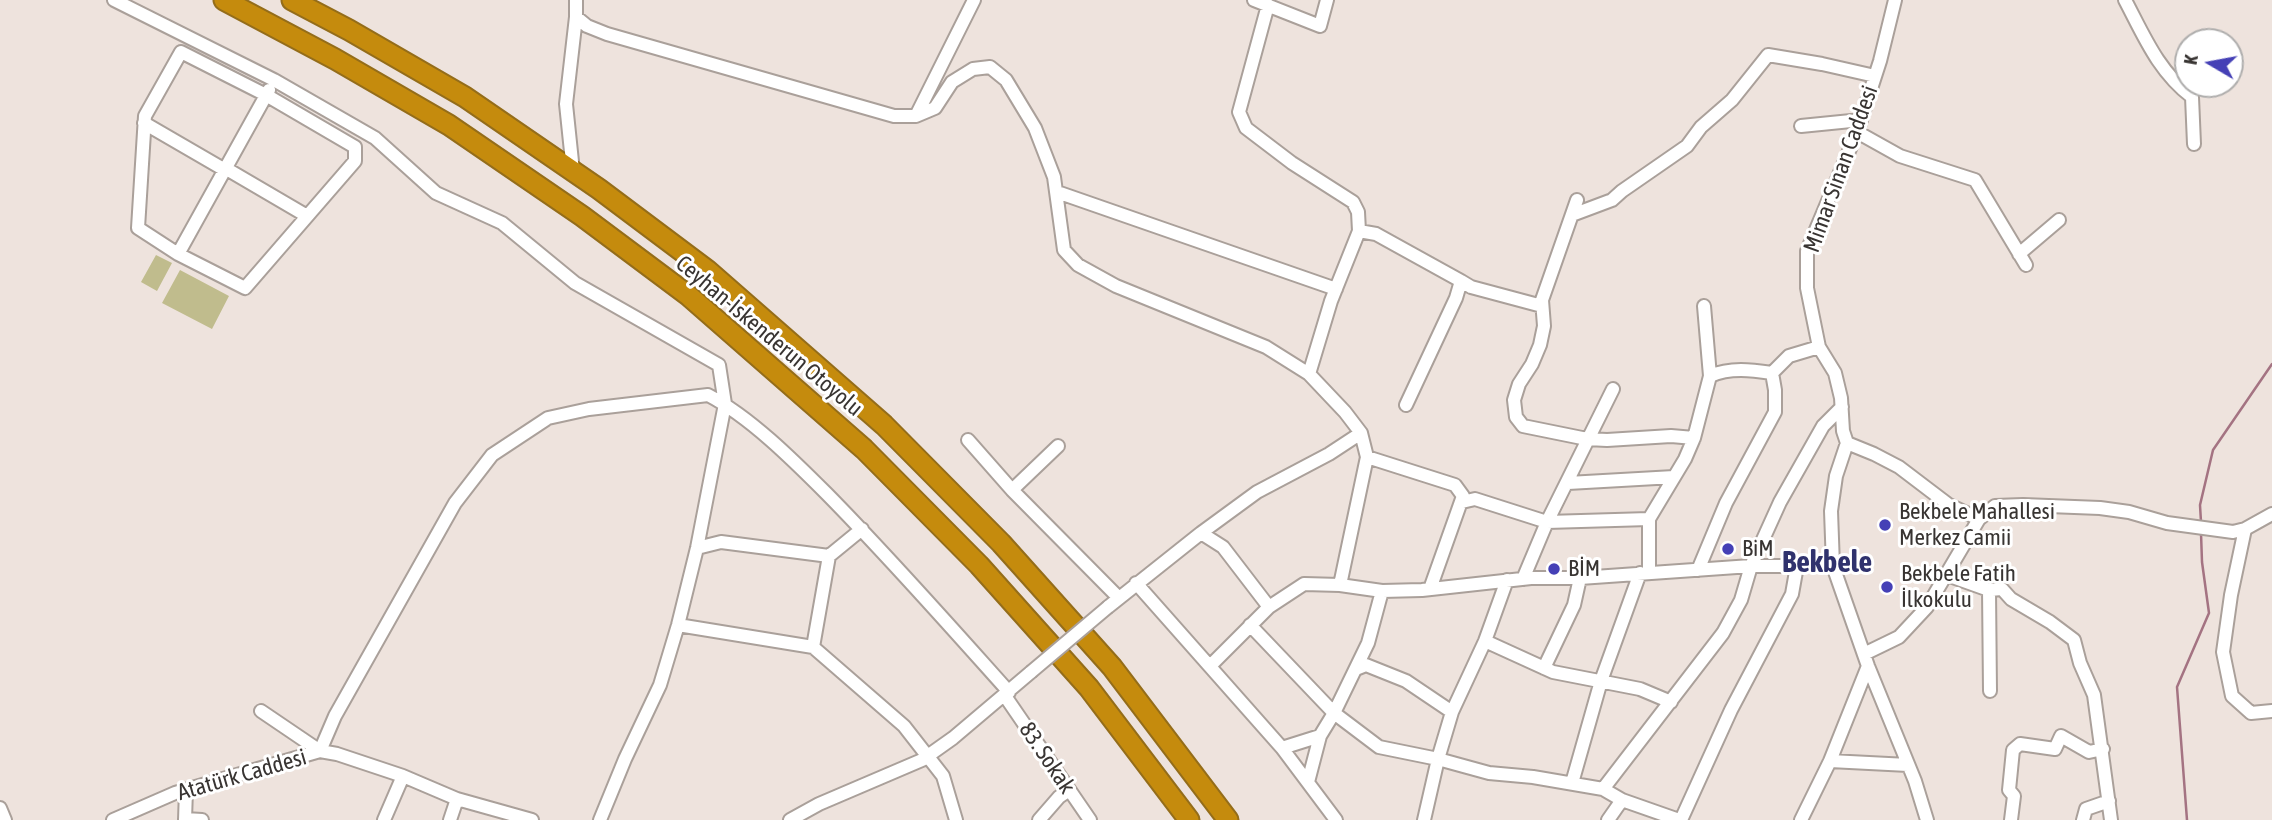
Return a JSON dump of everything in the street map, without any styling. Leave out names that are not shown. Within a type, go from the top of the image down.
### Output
[{"type":"highway","name":"Ceyhan-İskenderun Otoyolu","points":[[224,0],[335,59],[449,125],[582,216],[689,296],[864,449],[979,565],[1089,688],[1189,820]]},
{"type":"highway","name":"Ceyhan-İskenderun Otoyolu","points":[[292,0],[465,97],[573,171],[707,270],[884,425],[1001,542],[1112,667],[1228,820]]},
{"type":"street","points":[[114,0],[274,80],[375,138],[436,193],[502,223],[575,284],[719,365],[725,404],[697,548],[678,625],[660,685],[600,820]]},
{"type":"street","points":[[573,171],[566,104],[576,0]]},
{"type":"street","points":[[916,116],[974,0]]},
{"type":"street","points":[[1254,0],[1320,26],[1327,0]]},
{"type":"street","name":"Mimar Sinan Caddesi","points":[[1895,0],[1859,126],[1807,251],[1807,288],[1819,346],[1835,373],[1847,443],[1836,476],[1830,511],[1833,566],[1927,820]]},
{"type":"street","points":[[2125,0],[2159,65],[2192,97],[2194,144]]},
{"type":"street","points":[[1268,5],[1239,112],[1246,128],[1292,163],[1353,202],[1358,212],[1359,231],[1336,289],[1309,374]]},
{"type":"street","points":[[576,17],[587,26],[607,34],[894,116],[916,116],[934,107],[952,82],[973,69],[990,67],[1006,80],[1035,128],[1055,177],[1064,250],[1078,265],[1116,286],[1266,347],[1309,374],[1361,433],[1367,457],[1340,585]]},
{"type":"street","points":[[181,52],[266,95],[355,147],[355,161],[245,288],[178,254],[138,228],[144,123],[145,116],[181,52]]},
{"type":"street","points":[[1572,215],[1612,200],[1686,146],[1701,127],[1732,100],[1768,55],[1875,76]]},
{"type":"street","points":[[178,254],[274,80]]},
{"type":"street","points":[[144,123],[307,216]]},
{"type":"street","points":[[1801,127],[1859,126],[1900,156],[1975,180],[2023,259],[2059,220]]},
{"type":"street","points":[[1057,192],[1336,289]]},
{"type":"street","points":[[1577,200],[1542,300],[1544,326],[1540,345],[1519,384],[1514,400],[1516,417],[1523,426],[1587,439],[1671,436],[1694,438]]},
{"type":"street","points":[[1359,231],[1376,234],[1471,287],[1542,306]]},
{"type":"street","points":[[1406,405],[1456,298],[1461,281]]},
{"type":"street","points":[[1572,782],[1601,681],[1644,573],[1649,519],[1694,438],[1710,376],[1703,306]]},
{"type":"street","points":[[1772,373],[1788,356],[1819,346]]},
{"type":"street","points":[[1710,376],[1719,372],[1749,369],[1772,373]]},
{"type":"street","points":[[1698,569],[1726,503],[1775,412],[1772,373]]},
{"type":"street","points":[[1523,579],[1613,389]]},
{"type":"street","points":[[261,711],[320,751],[335,716],[455,503],[492,455],[548,418],[589,409],[708,395],[725,404]]},
{"type":"street","name":"83. Sokak","points":[[725,404],[794,461],[862,529],[1007,694],[1090,820]]},
{"type":"street","points":[[1603,789],[1723,633],[1741,600],[1751,566],[1780,502],[1823,426],[1842,407]]},
{"type":"street","points":[[790,820],[807,817],[928,755],[1007,694],[1118,597],[1201,533],[1257,492],[1329,454],[1361,433]]},
{"type":"street","points":[[968,440],[1012,490],[1118,597]]},
{"type":"street","points":[[1847,443],[1899,467],[1949,505],[1979,519]]},
{"type":"street","points":[[1012,490],[1058,446]]},
{"type":"street","points":[[1367,457],[1455,485],[1463,496],[1430,589]]},
{"type":"street","points":[[1567,483],[1674,477]]},
{"type":"street","points":[[1462,502],[1475,499],[1548,522],[1649,519]]},
{"type":"street","points":[[1807,819],[1866,660],[1899,637],[1927,607],[1979,519],[1995,506],[2099,508],[2129,512],[2167,523],[2239,531],[2272,514]]},
{"type":"street","points":[[813,647],[829,556],[862,529]]},
{"type":"street","points":[[2239,531],[2223,652],[2232,696],[2251,713],[2272,711]]},
{"type":"street","points":[[1201,533],[1223,547],[1269,607]]},
{"type":"street","points":[[697,548],[721,542],[829,556]]},
{"type":"street","points":[[1211,665],[1269,607],[1304,584],[1340,585],[1382,591],[1430,589],[1507,580],[1580,578],[1751,566],[1833,566]]},
{"type":"street","points":[[1250,625],[1334,713],[1379,747],[1489,773],[1572,782],[1603,789],[1622,800],[1680,820],[1731,710],[1792,594],[1797,566]]},
{"type":"street","points":[[1947,575],[1989,590],[2002,589],[2011,599],[2074,640],[2080,663],[2094,695],[2110,820]]},
{"type":"street","points":[[1544,667],[1574,605],[1580,578]]},
{"type":"street","points":[[1424,820],[1452,712],[1485,641],[1507,580]]},
{"type":"street","points":[[1136,583],[1282,748],[1336,820]]},
{"type":"street","points":[[1989,590],[1990,691]]},
{"type":"street","points":[[1308,782],[1320,736],[1368,643],[1382,591]]},
{"type":"street","points":[[678,625],[813,647],[904,726],[928,755],[943,776],[956,820]]},
{"type":"street","points":[[1485,641],[1564,675],[1640,689],[1671,702]]},
{"type":"street","points":[[1356,669],[1366,665],[1406,681],[1452,712]]},
{"type":"street","points":[[1282,748],[1320,736]]},
{"type":"street","points":[[2011,820],[2014,796],[2009,790],[2013,750],[2020,744],[2054,749],[2061,736],[2089,752],[2103,749]]},
{"type":"street","name":"Atatürk Caddesi","points":[[113,820],[187,790],[320,751],[403,776],[457,799],[532,820]]},
{"type":"street","points":[[1830,761],[1908,765]]},
{"type":"street","points":[[384,820],[403,776]]},
{"type":"street","points":[[187,790],[185,820],[202,820]]},
{"type":"street","points":[[1039,820],[1059,797],[1069,790]]},
{"type":"street","points":[[450,820],[457,799]]},
{"type":"street","points":[[1608,820],[1622,800]]},
{"type":"street","points":[[2083,820],[2086,809],[2109,801]]},
{"type":"street","points":[[0,808],[5,820]]},
{"type":"shaded area","points":[[156,255],[172,263],[157,291],[141,282]]},
{"type":"shaded area","points":[[180,270],[229,296],[212,329],[162,303]]},
{"type":"waterway","points":[[2201,522],[2200,505],[2213,450],[2272,364]]},
{"type":"waterway","points":[[2187,820],[2177,687],[2209,613],[2201,533]]},
{"type":"place","name":"Bekbele Mahallesi Merkez Camii","points":[[1885,525]]},
{"type":"place","name":"BiM","points":[[1728,549]]},
{"type":"place","name":"BİM","points":[[1554,569]]},
{"type":"place","name":"Bekbele Fatih İlkokulu","points":[[1887,587]]},
{"type":"district","name":"Bekbele","points":[[1827,563]]}]
